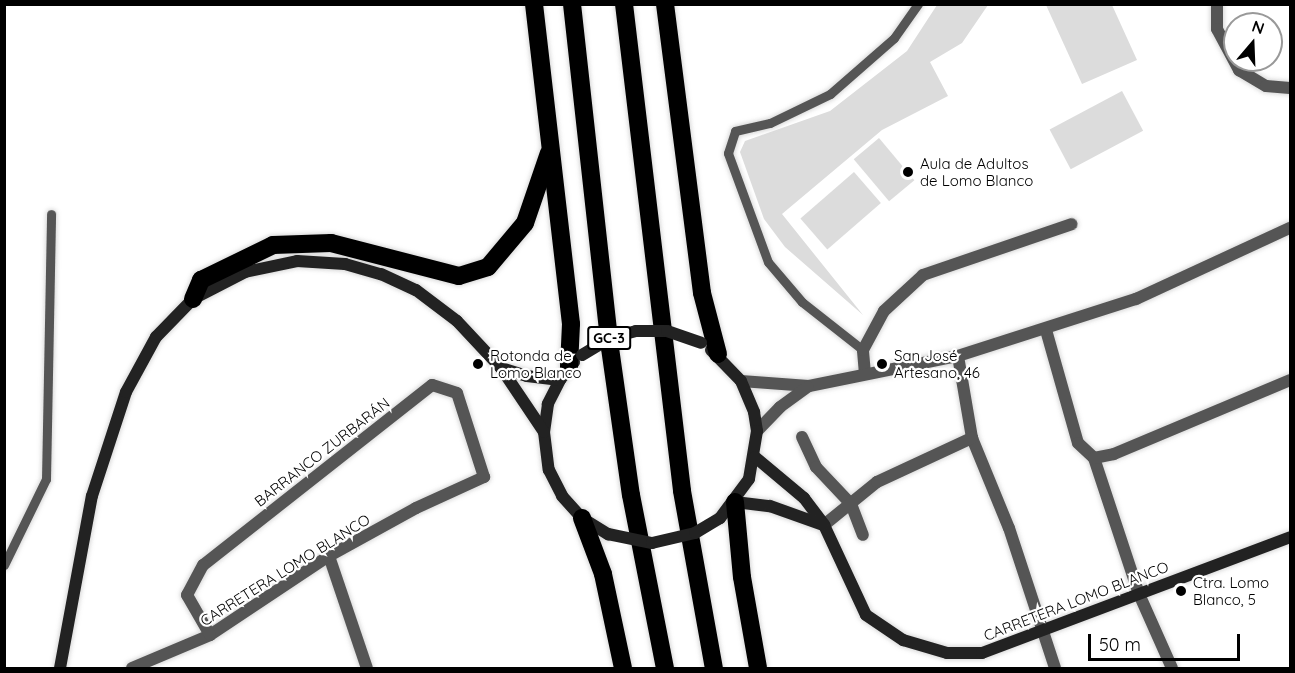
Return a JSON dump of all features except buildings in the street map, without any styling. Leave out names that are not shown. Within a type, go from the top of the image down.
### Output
[{"type":"highway","points":[[534,4],[549,153],[571,324],[570,367]]},
{"type":"highway","name":"GC-3","points":[[572,4],[610,348],[631,495],[665,669]]},
{"type":"highway","points":[[624,4],[682,491],[714,669]]},
{"type":"highway","points":[[665,4],[702,293],[718,354]]},
{"type":"highway","points":[[193,299],[201,280],[273,245],[332,243],[459,276],[488,267],[525,223],[549,153]]},
{"type":"highway","points":[[735,502],[742,577],[758,669]]},
{"type":"highway","points":[[582,518],[603,574],[623,669]]},
{"type":"street","points":[[1217,4],[1217,29],[1230,59],[1239,70],[1266,86],[1290,88]]},
{"type":"street","points":[[865,374],[863,350],[884,311],[923,275],[1072,224]]},
{"type":"street","points":[[741,381],[809,386],[958,356],[1046,330],[1136,299],[1290,228]]},
{"type":"street","points":[[60,669],[92,496],[126,392],[156,337],[193,299],[245,272],[297,261],[345,264],[381,274],[416,290],[457,321],[501,368],[544,432]]},
{"type":"street","points":[[1046,330],[1078,443],[1094,458],[1139,594],[1172,669]]},
{"type":"street","points":[[636,331],[667,331],[700,343],[718,354],[741,381],[754,412],[757,431],[755,457],[735,502],[720,518],[695,533],[652,543],[608,534],[582,518],[562,496],[549,470],[544,432],[548,405],[570,367],[610,338],[636,331]]},
{"type":"street","points":[[958,356],[972,438],[1009,528],[1054,669]]},
{"type":"street","points":[[501,368],[527,376],[570,367]]},
{"type":"street","points":[[1094,458],[1114,454],[1290,380]]},
{"type":"street","name":"BARRANCO ZURBARÁN","points":[[210,635],[187,595],[203,566],[432,385],[457,393],[484,477]]},
{"type":"street","points":[[757,431],[780,407],[809,386]]},
{"type":"street","points":[[802,437],[816,467],[851,504],[863,535]]},
{"type":"street","points":[[735,502],[771,506],[824,525],[877,482],[972,438]]},
{"type":"street","name":"CARRETERA LOMO BLANCO","points":[[755,457],[804,498],[824,525],[866,615],[903,640],[947,653],[982,653],[1289,534]]},
{"type":"street","name":"CARRETERA LOMO BLANCO","points":[[132,669],[210,635],[329,556],[416,508],[484,477]]},
{"type":"street","points":[[329,556],[367,669]]},
{"type":"lane","points":[[863,350],[802,302],[768,262],[728,153],[735,131],[770,123],[830,94],[894,38],[918,4]]},
{"type":"lane","points":[[4,566],[46,479],[51,214]]},
{"type":"shaded area","points":[[937,5],[988,5],[962,43],[930,62],[948,96],[882,130],[782,214],[863,315],[785,247],[764,219],[740,152],[745,141],[830,111],[907,51]]},
{"type":"shaded area","points":[[1046,5],[1112,5],[1137,60],[1082,84]]},
{"type":"shaded area","points":[[1122,91],[1143,131],[1071,169],[1050,129]]},
{"type":"shaded area","points":[[879,138],[914,180],[889,201],[854,159]]},
{"type":"shaded area","points":[[854,172],[881,203],[827,250],[800,219]]},
{"type":"place","name":"Aula de Adultos de Lomo Blanco","points":[[908,172]]},
{"type":"place","name":"Rotonda de Lomo Blanco","points":[[478,364]]},
{"type":"place","name":"San José Artesano, 46","points":[[882,364]]},
{"type":"place","name":"Ctra. Lomo Blanco, 5","points":[[1181,591]]}]
